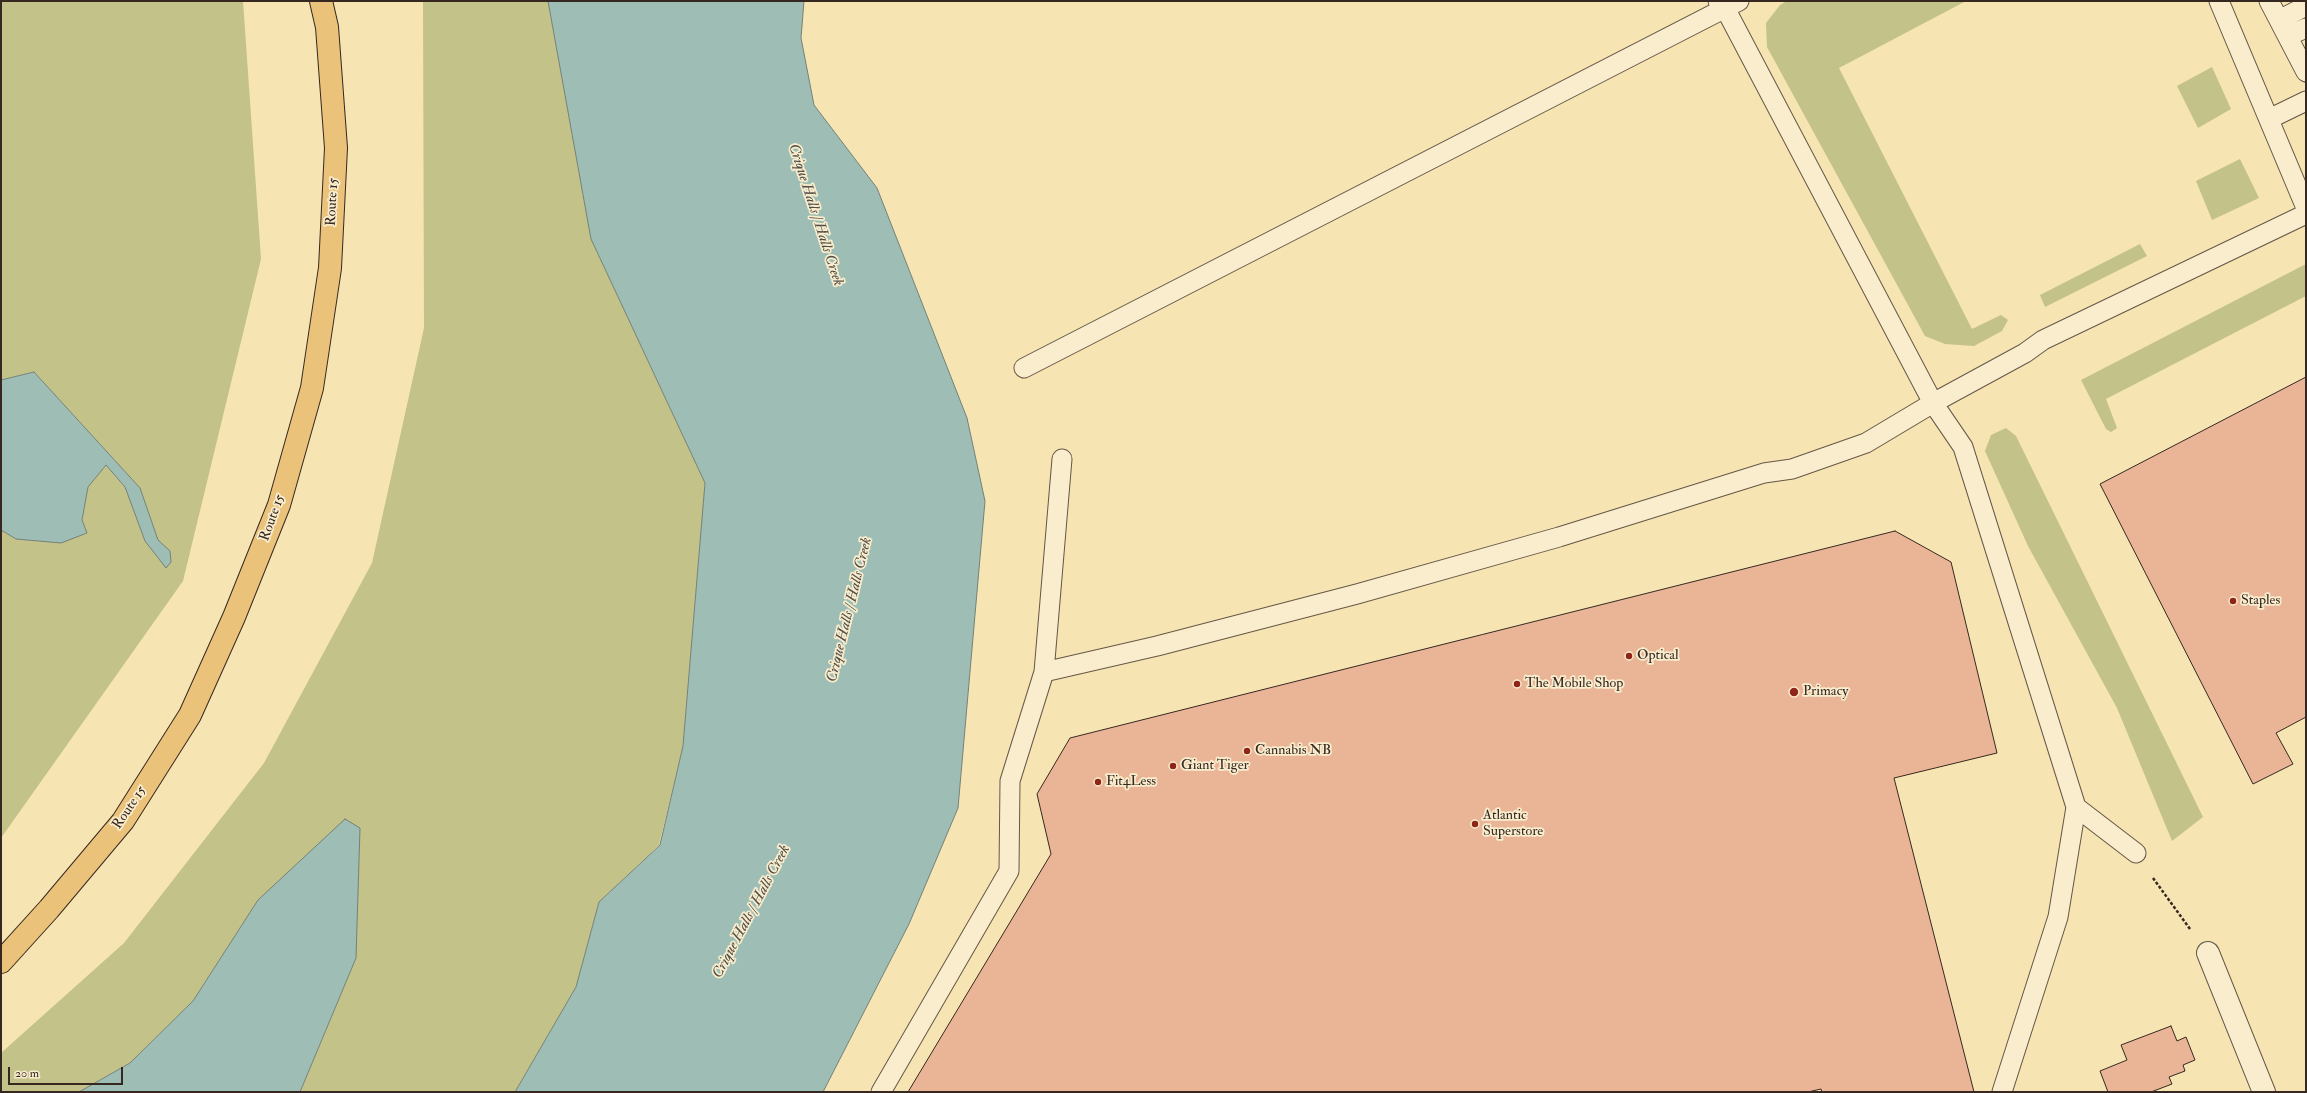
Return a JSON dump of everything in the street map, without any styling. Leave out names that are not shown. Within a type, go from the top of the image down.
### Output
[{"type":"highway","name":"Route 15","points":[[1,962],[49,909],[123,821],[190,715],[234,617],[279,504],[312,388],[330,268],[336,148],[327,27],[322,1]]},
{"type":"highway","points":[[327,27],[331,1]]},
{"type":"street","points":[[2208,953],[2264,1092]]},
{"type":"lane","points":[[2220,1],[2306,208]]},
{"type":"lane","points":[[2269,1],[2305,69]]},
{"type":"lane","points":[[1024,368],[1727,3],[1933,403],[1963,447],[2076,807],[2058,917],[2002,1092]]},
{"type":"lane","points":[[2279,20],[2306,6]]},
{"type":"lane","points":[[2288,36],[2306,28]]},
{"type":"lane","points":[[2269,119],[2306,101]]},
{"type":"lane","points":[[1044,672],[1157,646],[1357,594],[1559,537],[1764,473],[1792,469],[1866,443],[1933,403],[2025,353],[2043,340],[2306,214]]},
{"type":"lane","points":[[880,1092],[1009,871],[1010,780],[1044,672],[1062,460]]},
{"type":"lane","points":[[2076,807],[2136,853]]},
{"type":"path","points":[[2136,853],[2172,907],[2208,953]]},
{"type":"green space","points":[[1,1],[243,1],[261,259],[183,581],[1,838],[1,530],[16,539],[87,533],[82,521],[88,487],[106,465],[125,487],[145,541],[166,567],[171,562],[170,551],[158,541],[140,488],[34,372],[1,380]]},
{"type":"green space","points":[[423,1],[548,1],[591,239],[705,483],[683,746],[659,845],[599,902],[576,987],[515,1092],[300,1092],[356,958],[258,900],[193,1001],[130,1063],[79,1092],[1,1092],[1,1053],[124,943],[264,763],[372,563],[424,328]]},
{"type":"green space","points":[[1787,1],[1966,1],[1839,68],[1972,329],[2001,315],[2008,320],[2002,331],[1974,346],[1945,344],[1925,336],[1767,47],[1766,23],[1780,5]]},
{"type":"green space","points":[[2212,67],[2231,109],[2198,128],[2177,86]]},
{"type":"green space","points":[[2240,159],[2259,198],[2212,220],[2196,181]]},
{"type":"green space","points":[[2140,244],[2147,256],[2045,307],[2040,295]]},
{"type":"green space","points":[[2306,264],[2306,296],[2106,399],[2117,428],[2111,432],[2106,429],[2081,380]]},
{"type":"green space","points":[[2006,428],[2016,436],[2203,817],[2172,841],[2117,708],[2028,546],[1985,451],[1991,435]]},
{"type":"water","name":"Crique Halls / Halls Creek","points":[[548,1],[804,1],[801,38],[814,105],[877,188],[967,418],[985,501],[958,808],[909,924],[823,1092],[515,1092],[576,987],[599,902],[660,845],[683,746],[705,483],[591,239]]},
{"type":"water","points":[[34,372],[140,488],[158,540],[170,551],[171,562],[166,568],[145,541],[125,487],[106,465],[88,487],[82,520],[87,533],[61,543],[16,539],[1,530],[1,380]]},
{"type":"water","points":[[345,819],[360,828],[356,958],[300,1092],[79,1092],[130,1063],[193,1001],[258,900]]},
{"type":"building","name":"Staples","points":[[2306,377],[2306,717],[2276,733],[2293,764],[2253,784],[2100,484]]},
{"type":"building","name":"Atlantic Superstore","points":[[1895,531],[1951,562],[1997,753],[1894,778],[1974,1092],[1822,1092],[1821,1089],[1808,1092],[908,1092],[1051,854],[1037,794],[1070,738]]},
{"type":"building","points":[[2171,1026],[2177,1041],[2186,1037],[2195,1060],[2183,1065],[2185,1071],[2169,1077],[2172,1084],[2151,1092],[2108,1092],[2100,1071],[2127,1060],[2121,1045]]},
{"type":"place","name":"Staples","points":[[2233,601]]},
{"type":"place","name":"Optical","points":[[1629,656]]},
{"type":"place","name":"The Mobile Shop","points":[[1517,684]]},
{"type":"place","name":"Primacy","points":[[1794,692]]},
{"type":"place","name":"Cannabis NB","points":[[1247,751]]},
{"type":"place","name":"Giant Tiger","points":[[1173,766]]},
{"type":"place","name":"Fit4Less","points":[[1098,782]]},
{"type":"place","name":"Atlantic Superstore","points":[[1475,824]]}]
